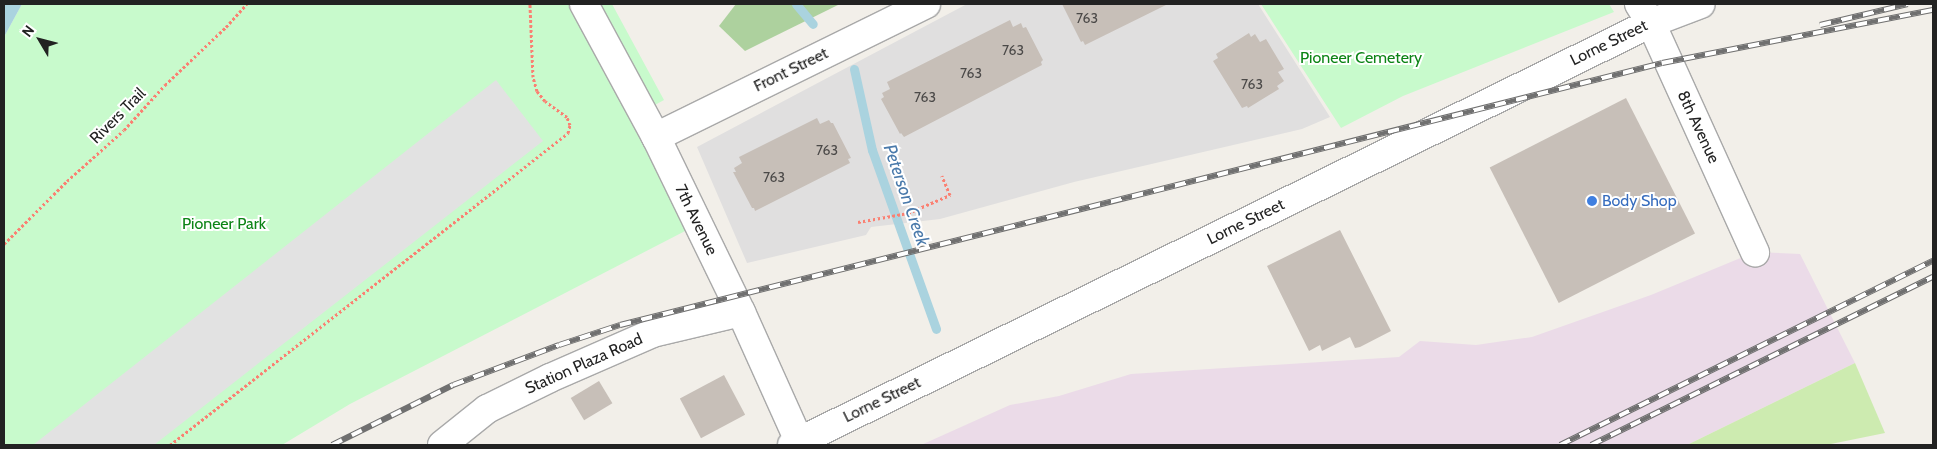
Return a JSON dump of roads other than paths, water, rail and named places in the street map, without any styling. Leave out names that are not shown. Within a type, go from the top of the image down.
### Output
[{"type":"street","name":"7th Avenue","points":[[584,4],[656,137],[741,312],[796,443]]},
{"type":"street","name":"Front Street","points":[[656,137],[926,4]]},
{"type":"street","name":"Lorne Street","points":[[796,443],[1645,13],[1701,4]]},
{"type":"street","name":"8th Avenue","points":[[1645,13],[1755,252]]},
{"type":"street","name":"Station Plaza Road","points":[[442,445],[487,409],[550,378],[653,333],[741,312]]},
{"type":"water","points":[[4,4],[22,4],[4,37]]},
{"type":"waterway","name":"Peterson Creek","points":[[796,4],[813,24]]},
{"type":"waterway","name":"Peterson Creek","points":[[854,69],[872,150],[936,329]]},
{"type":"railway","points":[[1820,25],[1908,4]]},
{"type":"railway","points":[[332,445],[453,385],[559,345],[620,325],[1662,63],[1933,10]]},
{"type":"railway","points":[[1560,445],[1933,261]]},
{"type":"railway","points":[[1591,445],[1933,277]]},
{"type":"place","name":"Body Shop","points":[[1592,201]]},
{"type":"park label","name":"Pioneer Cemetery","points":[[1361,58]]},
{"type":"park label","name":"Pioneer Park","points":[[224,224]]}]
